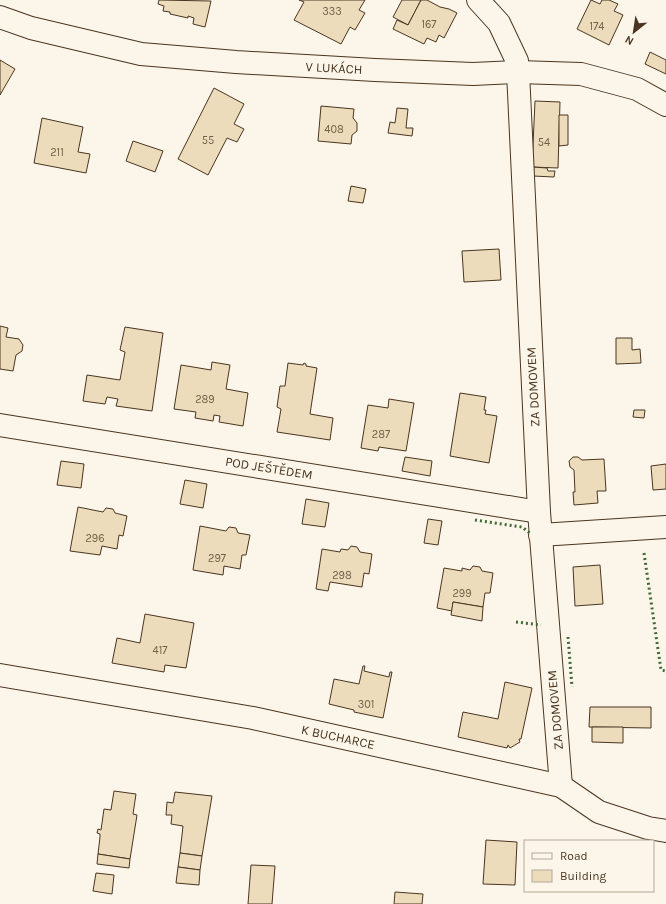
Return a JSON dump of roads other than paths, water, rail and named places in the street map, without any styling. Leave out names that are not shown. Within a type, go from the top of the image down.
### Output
[{"type":"street","name":"ZA DOMOVEM","points":[[478,0],[499,23],[517,61],[540,535],[561,786]]},
{"type":"street","name":"V LUKÁCH","points":[[0,17],[32,28],[140,54],[236,62],[375,70],[473,74],[518,72],[581,74],[637,89],[666,105]]},
{"type":"street","name":"POD JEŠTĚDEM","points":[[0,425],[539,512]]},
{"type":"street","points":[[540,535],[666,527]]},
{"type":"street","name":"K BUCHARCE","points":[[0,675],[253,718],[561,786],[599,812],[648,828],[666,831]]}]
